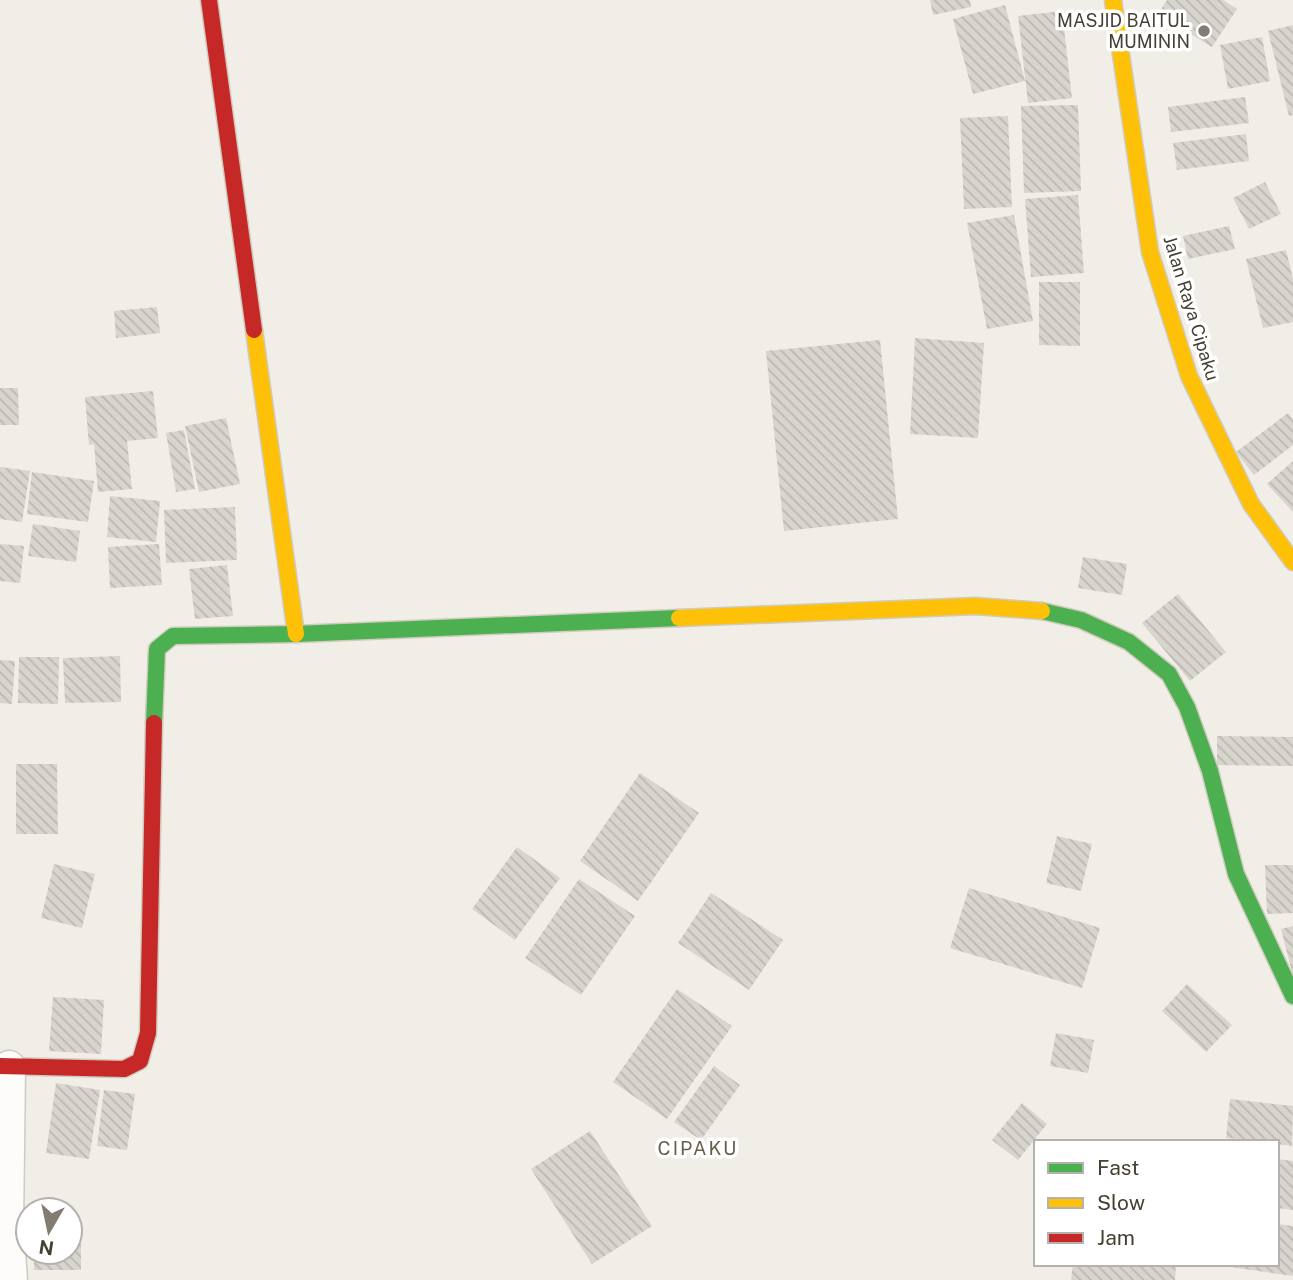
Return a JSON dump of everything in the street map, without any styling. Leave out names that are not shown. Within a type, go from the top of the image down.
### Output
[{"type":"street","points":[[209,0],[296,634]]},
{"type":"street","name":"Jalan Raya Cipaku","points":[[1113,0],[1150,252],[1189,376],[1251,504],[1293,562]]},
{"type":"street","points":[[11,1280],[7,1227],[4,1066],[124,1069],[140,1061],[145,1047],[148,1033],[154,688],[157,649],[173,636],[296,634],[976,606],[1035,610],[1081,620],[1129,642],[1169,674],[1187,707],[1210,771],[1236,874],[1293,996]]},
{"type":"building","points":[[930,0],[970,0],[971,7],[933,15]]},
{"type":"building","name":"MASJID BAITUL MUMININ","points":[[1167,0],[1223,0],[1237,9],[1212,47],[1158,14]]},
{"type":"building","points":[[1005,5],[1025,81],[973,94],[953,19]]},
{"type":"building","points":[[1062,11],[1072,98],[1028,103],[1018,16]]},
{"type":"building","points":[[1293,25],[1293,115],[1289,116],[1268,31]]},
{"type":"building","points":[[1262,37],[1270,81],[1228,89],[1220,45]]},
{"type":"building","points":[[1245,97],[1249,123],[1171,132],[1168,107]]},
{"type":"building","points":[[1078,105],[1081,191],[1024,193],[1021,106]]},
{"type":"building","points":[[1008,116],[1012,207],[964,209],[960,118]]},
{"type":"building","points":[[1246,134],[1249,161],[1177,170],[1173,143]]},
{"type":"building","points":[[1265,182],[1281,214],[1249,229],[1233,198]]},
{"type":"building","points":[[1078,195],[1084,273],[1031,277],[1025,199]]},
{"type":"building","points":[[1014,215],[1033,321],[987,329],[967,223]]},
{"type":"building","points":[[1229,226],[1235,249],[1188,259],[1183,236]]},
{"type":"building","points":[[1286,250],[1293,279],[1293,322],[1263,328],[1246,259]]},
{"type":"building","points":[[1039,282],[1080,282],[1080,346],[1039,345]]},
{"type":"building","points":[[157,307],[160,333],[116,338],[114,311]]},
{"type":"building","points":[[915,338],[984,343],[978,438],[910,434]]},
{"type":"building","points":[[880,340],[898,519],[784,531],[766,351]]},
{"type":"building","points":[[0,388],[18,388],[19,425],[0,425]]},
{"type":"building","points":[[153,391],[158,438],[127,441],[132,489],[98,492],[94,444],[89,445],[85,397]]},
{"type":"building","points":[[1288,413],[1293,420],[1293,445],[1254,475],[1236,452]]},
{"type":"building","points":[[226,418],[240,484],[199,492],[185,426]]},
{"type":"building","points":[[184,430],[195,489],[176,492],[166,433]]},
{"type":"building","points":[[1293,461],[1293,512],[1267,484]]},
{"type":"building","points":[[0,467],[30,471],[22,522],[0,519]]},
{"type":"building","points":[[32,472],[94,481],[88,522],[27,514]]},
{"type":"building","points":[[110,496],[160,501],[156,542],[107,537]]},
{"type":"building","points":[[235,507],[237,560],[166,563],[164,510]]},
{"type":"building","points":[[33,524],[80,531],[76,562],[28,556]]},
{"type":"building","points":[[0,544],[24,546],[20,583],[0,581]]},
{"type":"building","points":[[159,544],[162,585],[110,588],[108,547]]},
{"type":"building","points":[[1083,557],[1127,564],[1122,595],[1078,588]]},
{"type":"building","points":[[227,565],[233,616],[195,619],[189,569]]},
{"type":"building","points":[[1178,594],[1226,652],[1190,681],[1142,623]]},
{"type":"building","points":[[120,656],[121,702],[65,703],[63,658]]},
{"type":"building","points":[[19,657],[59,657],[58,704],[18,703]]},
{"type":"building","points":[[0,660],[15,661],[12,704],[0,703]]},
{"type":"building","points":[[1217,736],[1293,737],[1293,766],[1217,765]]},
{"type":"building","points":[[16,764],[57,764],[58,834],[16,834]]},
{"type":"building","points":[[640,773],[699,813],[638,901],[580,861]]},
{"type":"building","points":[[1057,836],[1092,844],[1081,891],[1046,883]]},
{"type":"building","points":[[517,847],[560,878],[515,940],[472,909]]},
{"type":"building","points":[[54,864],[95,874],[82,928],[41,918]]},
{"type":"building","points":[[1265,865],[1293,865],[1293,913],[1267,914]]},
{"type":"building","points":[[579,879],[635,916],[581,995],[525,958]]},
{"type":"building","points":[[969,888],[1100,928],[1082,988],[950,948]]},
{"type":"building","points":[[711,893],[783,940],[749,990],[678,943]]},
{"type":"building","points":[[1293,926],[1293,976],[1281,929]]},
{"type":"building","points":[[1187,984],[1232,1025],[1206,1052],[1162,1011]]},
{"type":"building","points":[[677,989],[732,1026],[667,1119],[613,1082]]},
{"type":"building","points":[[53,997],[104,1000],[101,1054],[49,1051]]},
{"type":"building","points":[[1056,1033],[1094,1040],[1088,1073],[1050,1066]]},
{"type":"building","points":[[714,1066],[740,1085],[701,1140],[674,1122]]},
{"type":"building","points":[[56,1083],[100,1090],[89,1159],[46,1153]]},
{"type":"building","points":[[104,1090],[135,1094],[127,1150],[97,1146]]},
{"type":"building","points":[[1230,1099],[1293,1106],[1292,1146],[1279,1144],[1279,1140],[1226,1138]]},
{"type":"building","points":[[1022,1103],[1047,1124],[1018,1160],[992,1140]]},
{"type":"building","points":[[590,1131],[652,1226],[592,1264],[531,1169]]},
{"type":"building","points":[[1279,1159],[1293,1161],[1293,1210],[1279,1208]]},
{"type":"building","points":[[1279,1224],[1293,1226],[1293,1276],[1224,1266],[1279,1266]]},
{"type":"building","points":[[34,1266],[81,1266],[81,1270],[34,1270]]},
{"type":"building","points":[[1073,1266],[1176,1266],[1175,1280],[1071,1280]]},
{"type":"traffic: fast","points":[[1042,611],[1081,620],[1129,642],[1169,674],[1187,707],[1210,771],[1236,874],[1293,996]]},
{"type":"traffic: fast","points":[[154,723],[157,649],[173,636],[296,634],[679,618]]},
{"type":"traffic: slow","points":[[1113,0],[1150,252],[1189,376],[1251,504],[1293,562]]},
{"type":"traffic: slow","points":[[254,330],[296,634]]},
{"type":"traffic: slow","points":[[679,618],[976,606],[1042,611]]},
{"type":"traffic: jam","points":[[209,0],[254,330]]},
{"type":"traffic: jam","points":[[0,1066],[124,1069],[140,1061],[148,1033],[154,723]]},
{"type":"place","name":"MASJID BAITUL MUMININ","points":[[1204,31]]},
{"type":"district","name":"CIPAKU","points":[[698,1148]]}]
